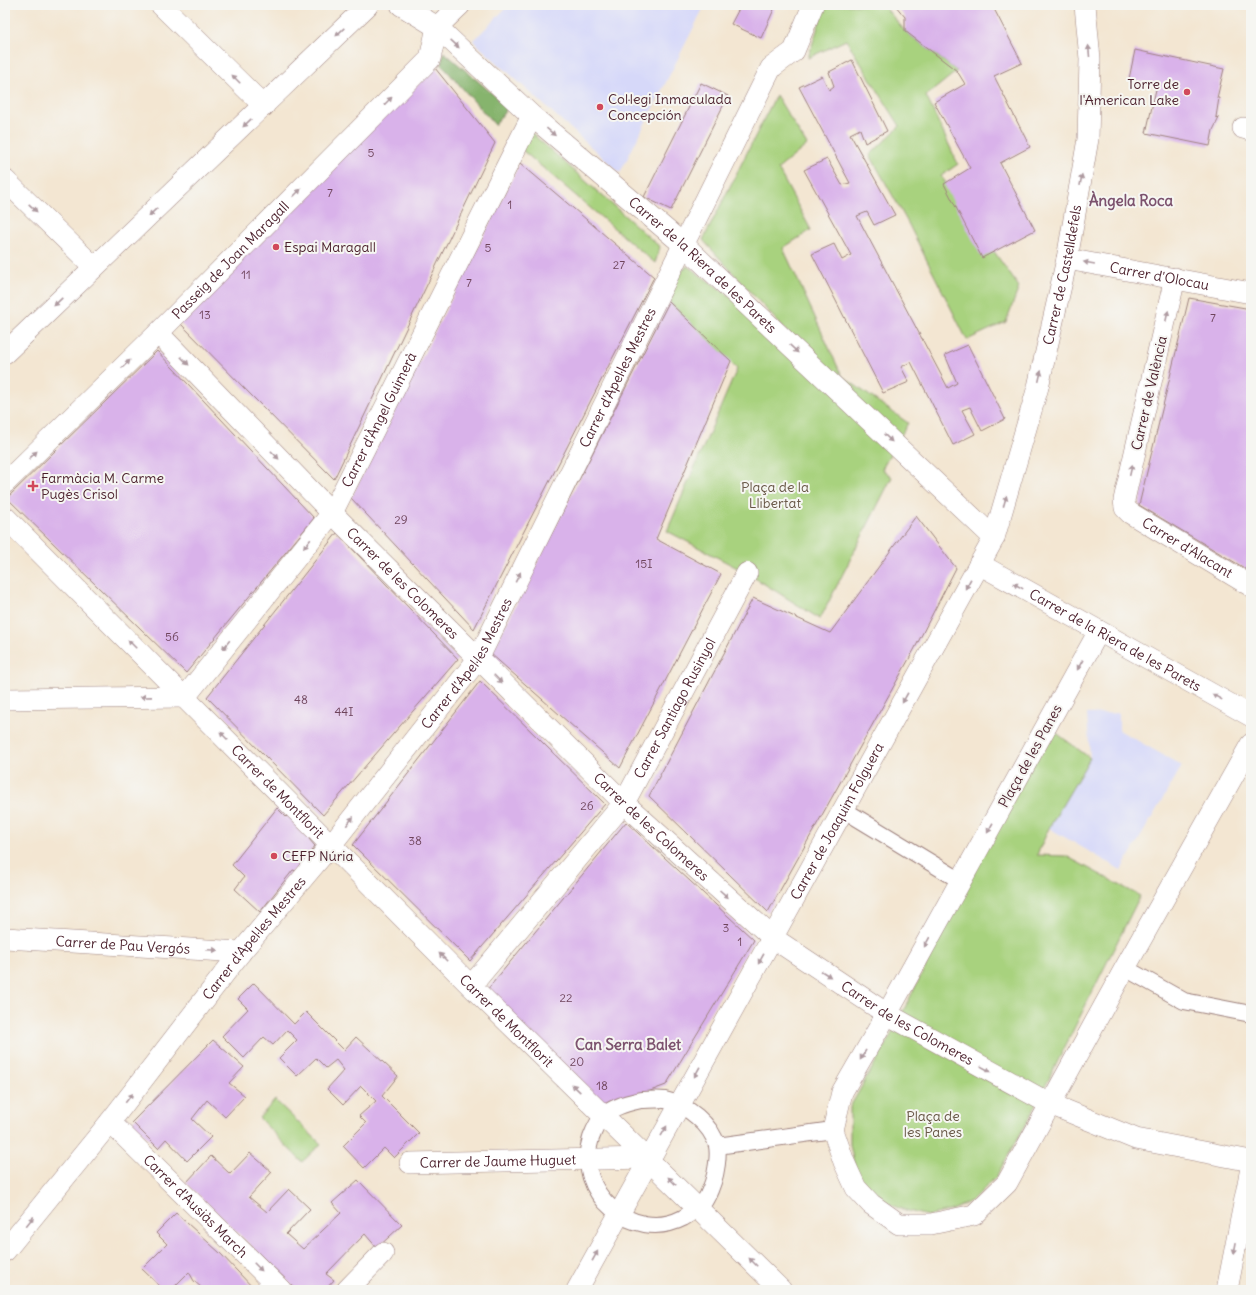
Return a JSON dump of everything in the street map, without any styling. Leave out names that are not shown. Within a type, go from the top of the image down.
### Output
[{"type":"street","points":[[161,5],[264,106]]},
{"type":"street","points":[[5,353],[368,5]]},
{"type":"street","name":"Carrer de la Riera de les Parets","points":[[401,5],[437,27],[532,116],[684,245],[994,538]]},
{"type":"street","points":[[437,27],[460,5]]},
{"type":"street","name":"Carrer d'Apel·les Mestres","points":[[5,1251],[110,1122],[241,952],[331,845],[478,659],[771,68],[794,51],[813,5]]},
{"type":"street","name":"Carrer de Castelldefels","points":[[994,538],[1038,387],[1068,259],[1088,139],[1090,59],[1085,5]]},
{"type":"street","name":"Passeig de Joan Maragall","points":[[5,483],[158,333],[430,59],[437,27]]},
{"type":"street","name":"Carrer d'Àngel Guimerà","points":[[185,697],[332,513],[532,116]]},
{"type":"street","points":[[5,180],[94,267]]},
{"type":"street","name":"Carrer d'Olocau","points":[[1068,259],[1251,293]]},
{"type":"street","name":"Carrer de València","points":[[1125,508],[1124,500],[1175,278]]},
{"type":"street","name":"Carrer de les Colomeres","points":[[158,333],[332,513],[624,803],[773,938],[887,1014],[1050,1104],[1136,1140],[1251,1162]]},
{"type":"street","name":"Carrer d'Alacant","points":[[1125,508],[1130,513],[1251,586]]},
{"type":"street","name":"Carrer de Montflorit","points":[[5,517],[472,986],[700,1209]]},
{"type":"street","name":"Carrer de Joaquim Folguera","points":[[618,1214],[773,938],[994,538]]},
{"type":"street","name":"Carrer de la Riera de les Parets","points":[[979,564],[1251,716]]},
{"type":"street","name":"Carrer Santiago Rusinyol","points":[[472,986],[624,803],[747,573]]},
{"type":"street","name":"Plaça de les Panes","points":[[833,1130],[842,1092],[887,1014],[1099,631]]},
{"type":"street","points":[[5,699],[185,697]]},
{"type":"street","points":[[717,1146],[833,1130],[844,1162],[856,1188],[871,1204],[899,1224],[931,1224],[974,1215],[1007,1183],[1125,968],[1251,744]]},
{"type":"street","points":[[844,810],[961,881]]},
{"type":"street","name":"Carrer de Pau Vergós","points":[[5,938],[241,952]]},
{"type":"street","points":[[1125,968],[1184,1001],[1251,1014]]},
{"type":"street","points":[[641,1100],[665,1100],[679,1104],[694,1113],[707,1127],[717,1146],[715,1175],[709,1194],[700,1209],[673,1223],[654,1224],[635,1222],[618,1214],[597,1192],[590,1178],[586,1160],[594,1129],[604,1115],[621,1106],[641,1100]]},
{"type":"street","name":"Carrer d'Ausiàs March","points":[[110,1122],[281,1290]]},
{"type":"street","name":"Carrer de Jaume Huguet","points":[[410,1163],[649,1158]]},
{"type":"street","points":[[1227,1290],[1251,1168]]},
{"type":"street","points":[[700,1209],[781,1290]]},
{"type":"street","points":[[577,1290],[618,1214]]},
{"type":"street","points":[[347,1290],[383,1253]]},
{"type":"shaded area","name":"Col·legi Inmaculada Concepción","points":[[509,5],[705,5],[620,173],[473,41]]},
{"type":"shaded area","points":[[1119,713],[1119,730],[1182,766],[1121,870],[1049,828],[1090,758],[1087,714]]},
{"type":"green space","points":[[825,5],[883,5],[905,31],[957,71],[926,96],[958,164],[941,176],[1019,287],[1006,322],[967,340],[908,223],[870,155],[900,126],[846,40],[808,58]]},
{"type":"green space","points":[[444,52],[508,107],[495,125],[441,64]]},
{"type":"green space","name":"Plaça de la Llibertat","points":[[776,95],[807,145],[778,169],[811,230],[783,248],[842,376],[908,423],[882,469],[892,477],[820,619],[747,573],[667,531],[737,369],[660,293],[687,266],[798,344],[703,240]]},
{"type":"green space","points":[[527,129],[660,247],[655,263],[522,150]]},
{"type":"green space","name":"Plaça de les Panes","points":[[1047,726],[1090,758],[1049,828],[1037,855],[1066,856],[1140,896],[1030,1117],[996,1177],[973,1200],[953,1210],[927,1216],[898,1208],[875,1197],[856,1173],[850,1145],[850,1107],[890,1037]]},
{"type":"green space","points":[[275,1100],[321,1144],[302,1162],[259,1118]]},
{"type":"building","points":[[741,5],[776,5],[761,38],[731,24]]},
{"type":"building","points":[[895,5],[992,5],[1022,63],[994,76],[1030,147],[1000,163],[1035,230],[982,258],[944,184],[970,168],[934,102],[965,84],[957,71],[905,31],[905,17]]},
{"type":"building","name":"Torre de l'American Lake","points":[[1135,50],[1224,69],[1217,98],[1219,98],[1216,117],[1219,118],[1213,130],[1210,146],[1146,133],[1157,85],[1129,79]]},
{"type":"building","points":[[852,60],[887,131],[865,143],[860,129],[850,134],[895,215],[874,225],[867,212],[857,216],[948,388],[957,383],[945,355],[968,345],[1005,419],[982,431],[970,407],[962,410],[975,434],[953,445],[911,362],[901,367],[909,382],[883,393],[812,254],[834,244],[842,260],[851,255],[804,170],[827,159],[842,185],[850,183],[799,87],[822,76],[829,90],[834,86],[829,72]]},
{"type":"building","points":[[435,68],[495,143],[334,479],[174,317]]},
{"type":"building","points":[[701,83],[728,96],[671,210],[644,197]]},
{"type":"building","points":[[520,163],[654,277],[474,629],[351,498]]},
{"type":"building","points":[[1189,298],[1251,309],[1251,572],[1139,505]]},
{"type":"building","points":[[669,302],[731,361],[656,539],[721,574],[620,768],[491,654]]},
{"type":"building","points":[[157,351],[314,518],[186,673],[7,498]]},
{"type":"building","points":[[916,516],[956,568],[914,650],[768,912],[649,796],[753,598],[830,633]]},
{"type":"building","points":[[337,533],[458,659],[323,815],[207,697]]},
{"type":"building","points":[[480,681],[605,804],[470,961],[353,845]]},
{"type":"building","name":"CEFP Núria","points":[[277,808],[286,817],[289,814],[311,836],[309,839],[315,846],[296,871],[293,870],[260,912],[235,889],[244,877],[232,865]]},
{"type":"building","points":[[626,822],[754,940],[666,1085],[600,1110],[482,996]]},
{"type":"building","points":[[254,983],[294,1024],[306,1012],[344,1050],[356,1037],[398,1076],[382,1096],[419,1133],[394,1158],[384,1148],[364,1168],[343,1146],[366,1123],[359,1116],[376,1101],[361,1086],[343,1105],[327,1089],[344,1070],[336,1060],[326,1068],[316,1058],[297,1076],[279,1058],[297,1040],[287,1030],[273,1045],[264,1037],[244,1058],[222,1036],[248,1009],[238,999]]},
{"type":"building","points":[[213,1040],[244,1067],[229,1083],[245,1096],[225,1117],[207,1100],[192,1119],[211,1137],[187,1161],[166,1139],[158,1148],[132,1122]]},
{"type":"building","points":[[250,1153],[272,1172],[249,1197],[267,1212],[289,1189],[310,1209],[286,1234],[303,1249],[341,1213],[332,1203],[358,1180],[402,1225],[377,1248],[365,1234],[326,1274],[334,1280],[325,1290],[297,1290],[186,1183],[211,1156],[230,1174]]},
{"type":"building","points":[[176,1213],[220,1253],[255,1290],[200,1290],[202,1288],[194,1281],[189,1272],[171,1290],[164,1290],[142,1269],[167,1244],[156,1233]]},
{"type":"place","name":"Torre de l'American Lake","points":[[1187,92]]},
{"type":"place","name":"Col·legi Inmaculada Concepción","points":[[600,107]]},
{"type":"place","name":"Espai Maragall","points":[[276,247]]},
{"type":"place","name":"Farmàcia M. Carme Pugès Crisol","points":[[33,486]]},
{"type":"place","name":"CEFP Núria","points":[[274,856]]},
{"type":"district","name":"Àngela Roca","points":[[1131,200]]},
{"type":"district","name":"Can Serra Balet","points":[[628,1044]]}]
